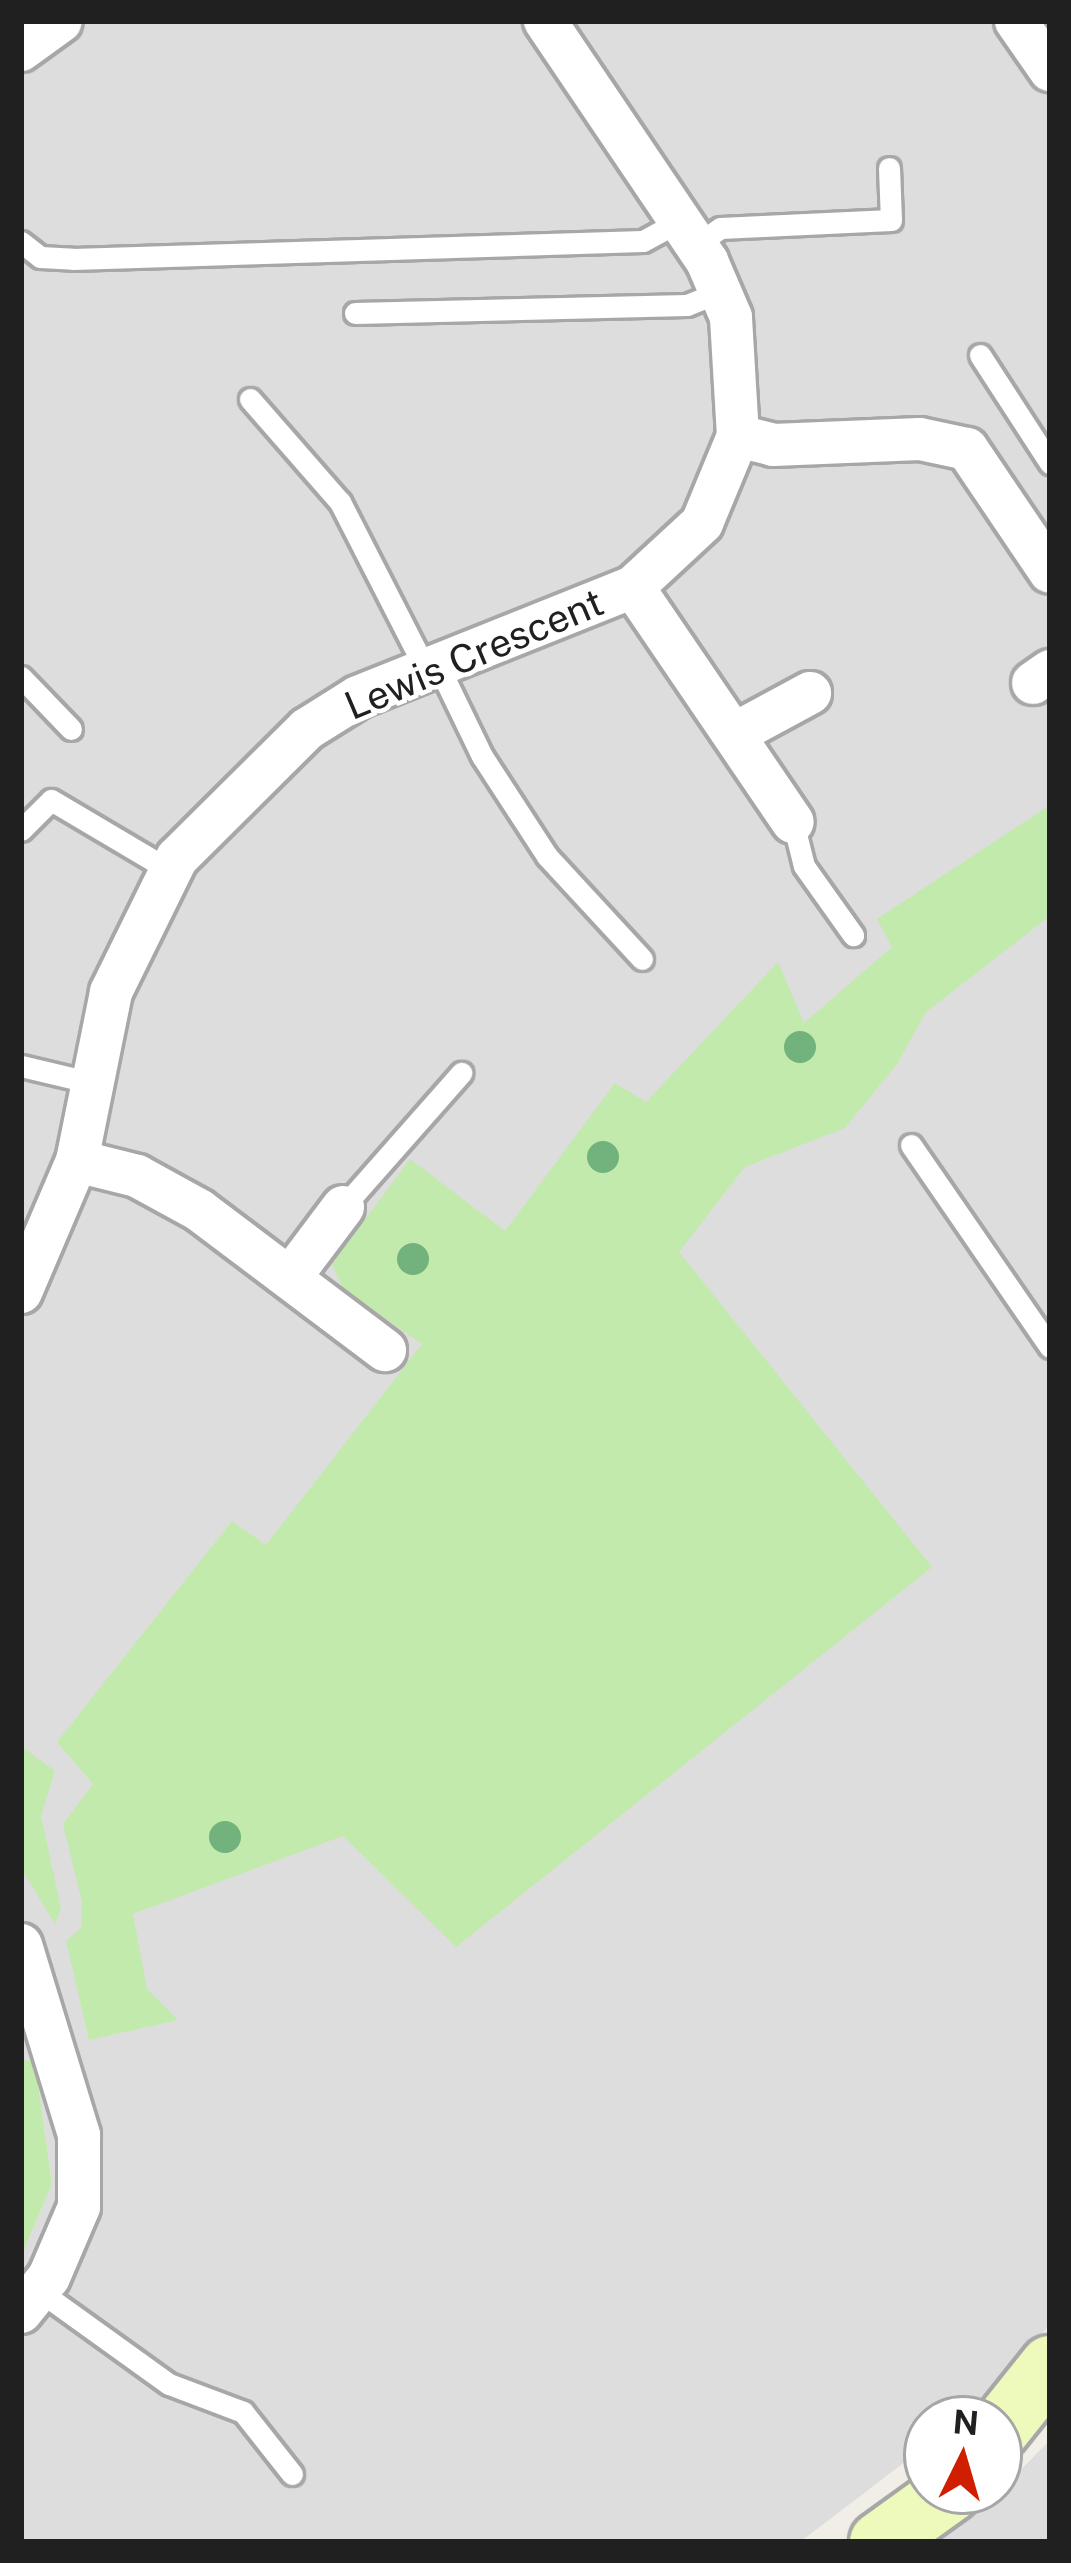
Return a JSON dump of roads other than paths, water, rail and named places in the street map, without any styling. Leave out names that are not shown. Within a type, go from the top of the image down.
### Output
[{"type":"street","points":[[21,50],[61,21]]},
{"type":"street","name":"Lewis Crescent","points":[[21,1292],[77,1161],[111,992],[170,871],[308,729],[430,664],[633,587],[702,523],[738,436],[739,374],[720,292],[688,233],[545,21]]},
{"type":"street","points":[[1016,21],[1050,70]]},
{"type":"street","points":[[738,436],[773,445],[920,439],[967,449],[1050,572]]},
{"type":"street","points":[[633,587],[739,732],[793,822]]},
{"type":"street","points":[[739,732],[810,693]]},
{"type":"street","points":[[77,1161],[137,1176],[292,1275],[385,1349]]},
{"type":"street","points":[[292,1275],[343,1207]]},
{"type":"street","points":[[21,1945],[43,1995],[79,2135],[79,2207],[29,2301]]},
{"type":"street","points":[[1023,2400],[1050,2366]]},
{"type":"street","points":[[880,2542],[918,2515]]},
{"type":"lane","points":[[21,242],[40,257],[96,259],[643,241],[720,228],[891,220],[889,168]]},
{"type":"lane","points":[[355,313],[687,305],[720,292]]},
{"type":"lane","points":[[980,355],[1050,464]]},
{"type":"lane","points":[[250,399],[340,502],[482,756],[548,856],[642,959]]},
{"type":"lane","points":[[21,677],[71,729]]},
{"type":"lane","points":[[21,830],[51,800],[170,871]]},
{"type":"lane","points":[[793,822],[804,866],[853,935]]},
{"type":"lane","points":[[21,1066],[93,1083]]},
{"type":"lane","points":[[343,1207],[461,1073]]},
{"type":"lane","points":[[910,1145],[1050,1347]]},
{"type":"lane","points":[[29,2301],[169,2384],[243,2412],[292,2474]]}]
